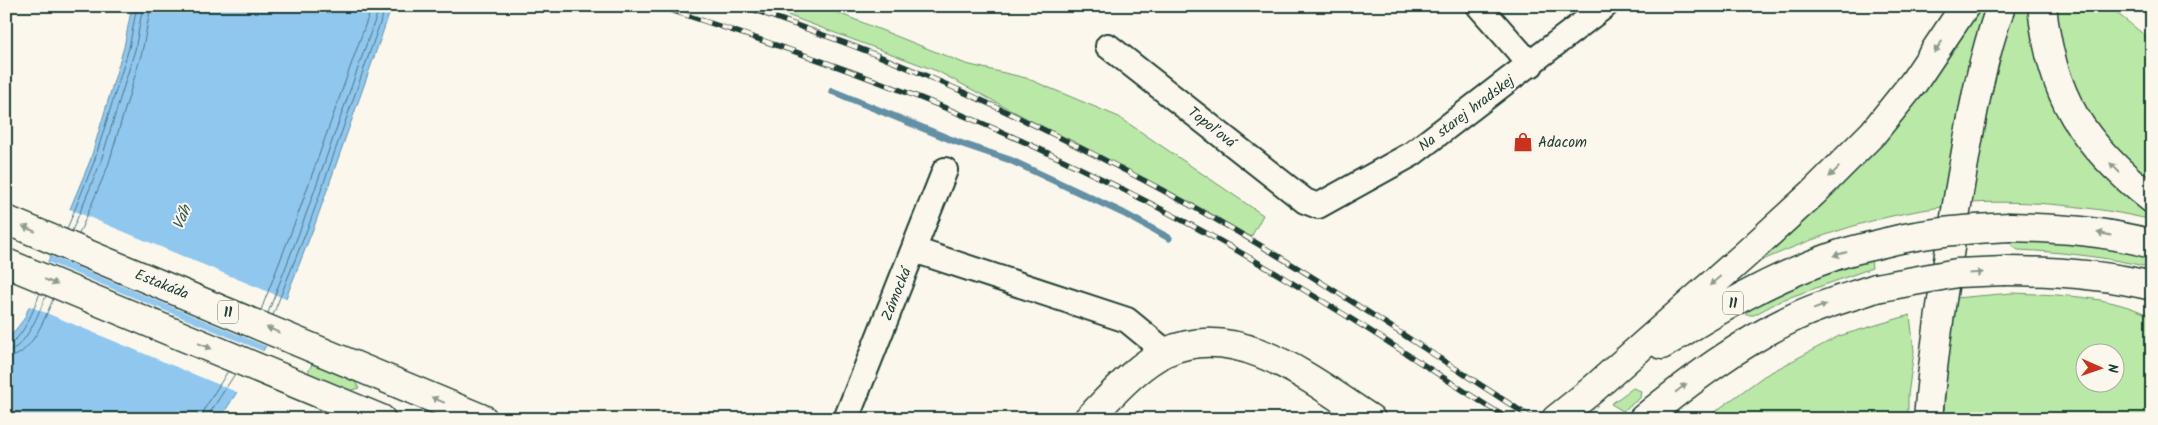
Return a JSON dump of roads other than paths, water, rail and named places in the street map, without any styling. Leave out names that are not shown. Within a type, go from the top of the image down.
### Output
[{"type":"main road","points":[[1591,391],[1813,193],[1873,133],[1914,82],[1965,6]]},
{"type":"main road","points":[[1928,419],[1932,370],[1968,134],[1983,66],[2001,6]]},
{"type":"main road","points":[[2042,6],[2045,40],[2056,77],[2070,110],[2100,153],[2152,199]]},
{"type":"main road","name":"Estakáda","points":[[6,220],[483,419]]},
{"type":"main road","name":"11","points":[[1556,419],[1591,391],[1750,292],[1833,256],[1919,234],[2010,227],[2061,228],[2098,232],[2152,244]]},
{"type":"main road","points":[[6,263],[381,419]]},
{"type":"main road","points":[[1642,419],[1697,376],[1764,334],[1798,315],[1876,288],[1957,274],[2005,271],[2038,271],[2119,278],[2152,286]]},
{"type":"main road","points":[[2038,271],[2152,306]]},
{"type":"main road","points":[[1088,419],[1138,372],[1166,352],[1197,343],[1233,344],[1258,352],[1313,382],[1371,419]]},
{"type":"main road","points":[[301,385],[350,419]]},
{"type":"street","points":[[1480,6],[1530,65]]},
{"type":"street","name":"Na starej hradskej","points":[[1318,206],[1412,154],[1605,6]]},
{"type":"street","name":"Topoľová","points":[[1108,46],[1306,201],[1318,206]]},
{"type":"street","name":"Zámocká","points":[[846,419],[945,170]]},
{"type":"street","points":[[914,250],[1127,320],[1166,352]]},
{"type":"water","name":"Váh","points":[[132,6],[392,6],[315,224],[269,341],[220,419],[6,419],[6,342],[24,319],[90,161],[124,47]]},
{"type":"waterway","points":[[832,91],[957,142],[1010,160],[1123,213],[1169,238]]},
{"type":"railway","points":[[658,6],[753,37],[895,88],[1033,146],[1100,178],[1165,211],[1262,265],[1348,317],[1508,419]]},
{"type":"railway","points":[[744,6],[919,72],[1036,126],[1152,185],[1234,230],[1321,282],[1533,419]]},
{"type":"place","name":"Adacom","points":[[1523,142]]}]
